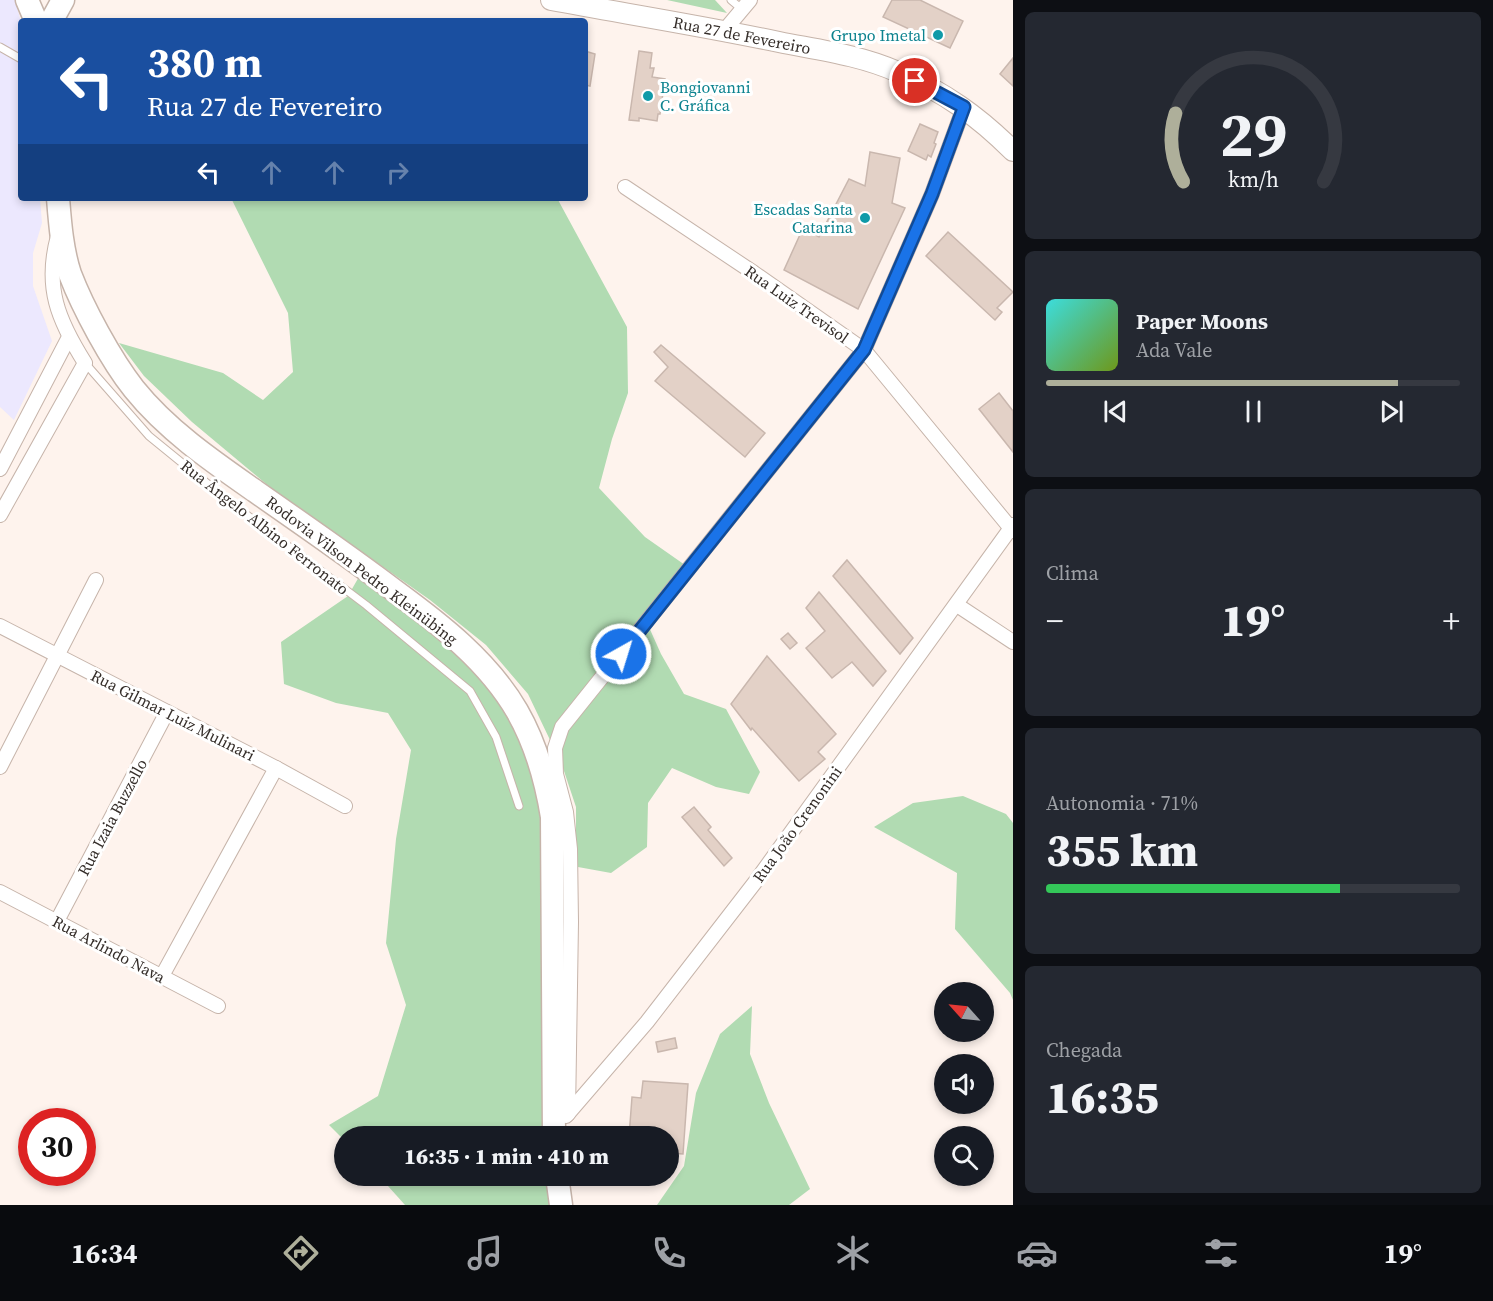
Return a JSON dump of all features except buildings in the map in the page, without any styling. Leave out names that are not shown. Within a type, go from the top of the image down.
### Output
[{"type":"main road","points":[[27,0],[35,18]]},
{"type":"main road","points":[[47,0],[51,18]]},
{"type":"main road","points":[[52,18],[54,0]]},
{"type":"main road","points":[[54,18],[63,0]]},
{"type":"main road","name":"Rua 27 de Fevereiro","points":[[551,0],[860,58],[899,72],[964,107],[986,124],[1013,151]]},
{"type":"main road","name":"Rodovia Vilson Pedro Kleinübing","points":[[58,201],[60,227],[70,272],[101,338],[134,388],[168,424],[210,459],[365,568],[459,642],[495,679],[517,711],[536,751],[546,782],[552,818],[559,1126]]},
{"type":"main road","points":[[558,1186],[561,1205]]},
{"type":"street","points":[[724,31],[746,5]]},
{"type":"street","points":[[559,1126],[571,922],[570,849],[566,812],[556,774],[555,747],[562,727],[864,350],[932,194],[964,107]]},
{"type":"street","name":"Rua Luiz Trevisol","points":[[625,187],[864,350],[1012,529]]},
{"type":"street","name":"Rua Ângelo Albino Ferronato","points":[[60,227],[52,257],[51,277],[56,304],[69,337],[85,363]]},
{"type":"street","points":[[0,469],[69,337]]},
{"type":"street","points":[[0,516],[6,489],[85,363]]},
{"type":"street","name":"Rua João Crenonini","points":[[559,1126],[647,1022],[756,881],[1012,529]]},
{"type":"street","points":[[0,767],[96,580]]},
{"type":"street","points":[[957,605],[1013,642]]},
{"type":"street","name":"Rua Gilmar Luiz Mulinari","points":[[0,626],[345,806]]},
{"type":"street","name":"Rua Izaia Buzzello","points":[[57,921],[167,712]]},
{"type":"street","points":[[162,976],[276,768]]},
{"type":"street","name":"Rua Arlindo Nava","points":[[0,892],[218,1006]]},
{"type":"lane","points":[[731,0],[746,5]]},
{"type":"lane","points":[[0,47],[18,57]]},
{"type":"lane","name":"Rua Ângelo Albino Ferronato","points":[[85,363],[149,436],[366,605],[470,691],[496,737],[519,806]]},
{"type":"shaded area","points":[[0,0],[15,0],[20,18],[18,18],[18,201],[40,201],[42,223],[33,253],[33,286],[52,341],[14,420],[0,407]]},
{"type":"green space","points":[[667,0],[715,0],[727,13]]},
{"type":"green space","points":[[232,201],[559,201],[627,327],[628,393],[612,439],[599,488],[645,537],[685,565],[644,616],[661,654],[684,694],[726,709],[760,772],[749,794],[716,787],[672,768],[648,803],[647,847],[611,873],[578,867],[576,807],[562,765],[528,694],[486,645],[430,600],[271,488],[192,422],[144,376],[119,343],[223,373],[263,400],[293,372],[288,313]]},
{"type":"green space","points":[[360,575],[452,644],[507,710],[530,756],[541,818],[545,1126],[334,1126],[334,1130],[329,1125],[378,1096],[406,1005],[386,943],[396,839],[411,750],[388,713],[336,703],[284,684],[281,642],[348,596]]},
{"type":"green space","points":[[963,796],[1006,814],[1013,823],[1013,1000],[1010,993],[955,929],[957,873],[874,827],[913,803]]},
{"type":"green space","points":[[752,1006],[750,1054],[769,1103],[810,1189],[789,1205],[657,1205],[670,1186],[679,1186],[679,1173],[684,1166],[696,1093],[720,1034]]},
{"type":"green space","points":[[388,1186],[548,1186],[551,1205],[405,1205]]},
{"type":"place","name":"Grupo Imetal","points":[[938,35]]},
{"type":"place","name":"Bongiovanni C. Gráfica","points":[[648,96]]},
{"type":"place","name":"Escadas Santa Catarina","points":[[865,218]]},
{"type":"route","points":[[621,654],[864,350],[932,194],[964,107],[915,81]]}]
